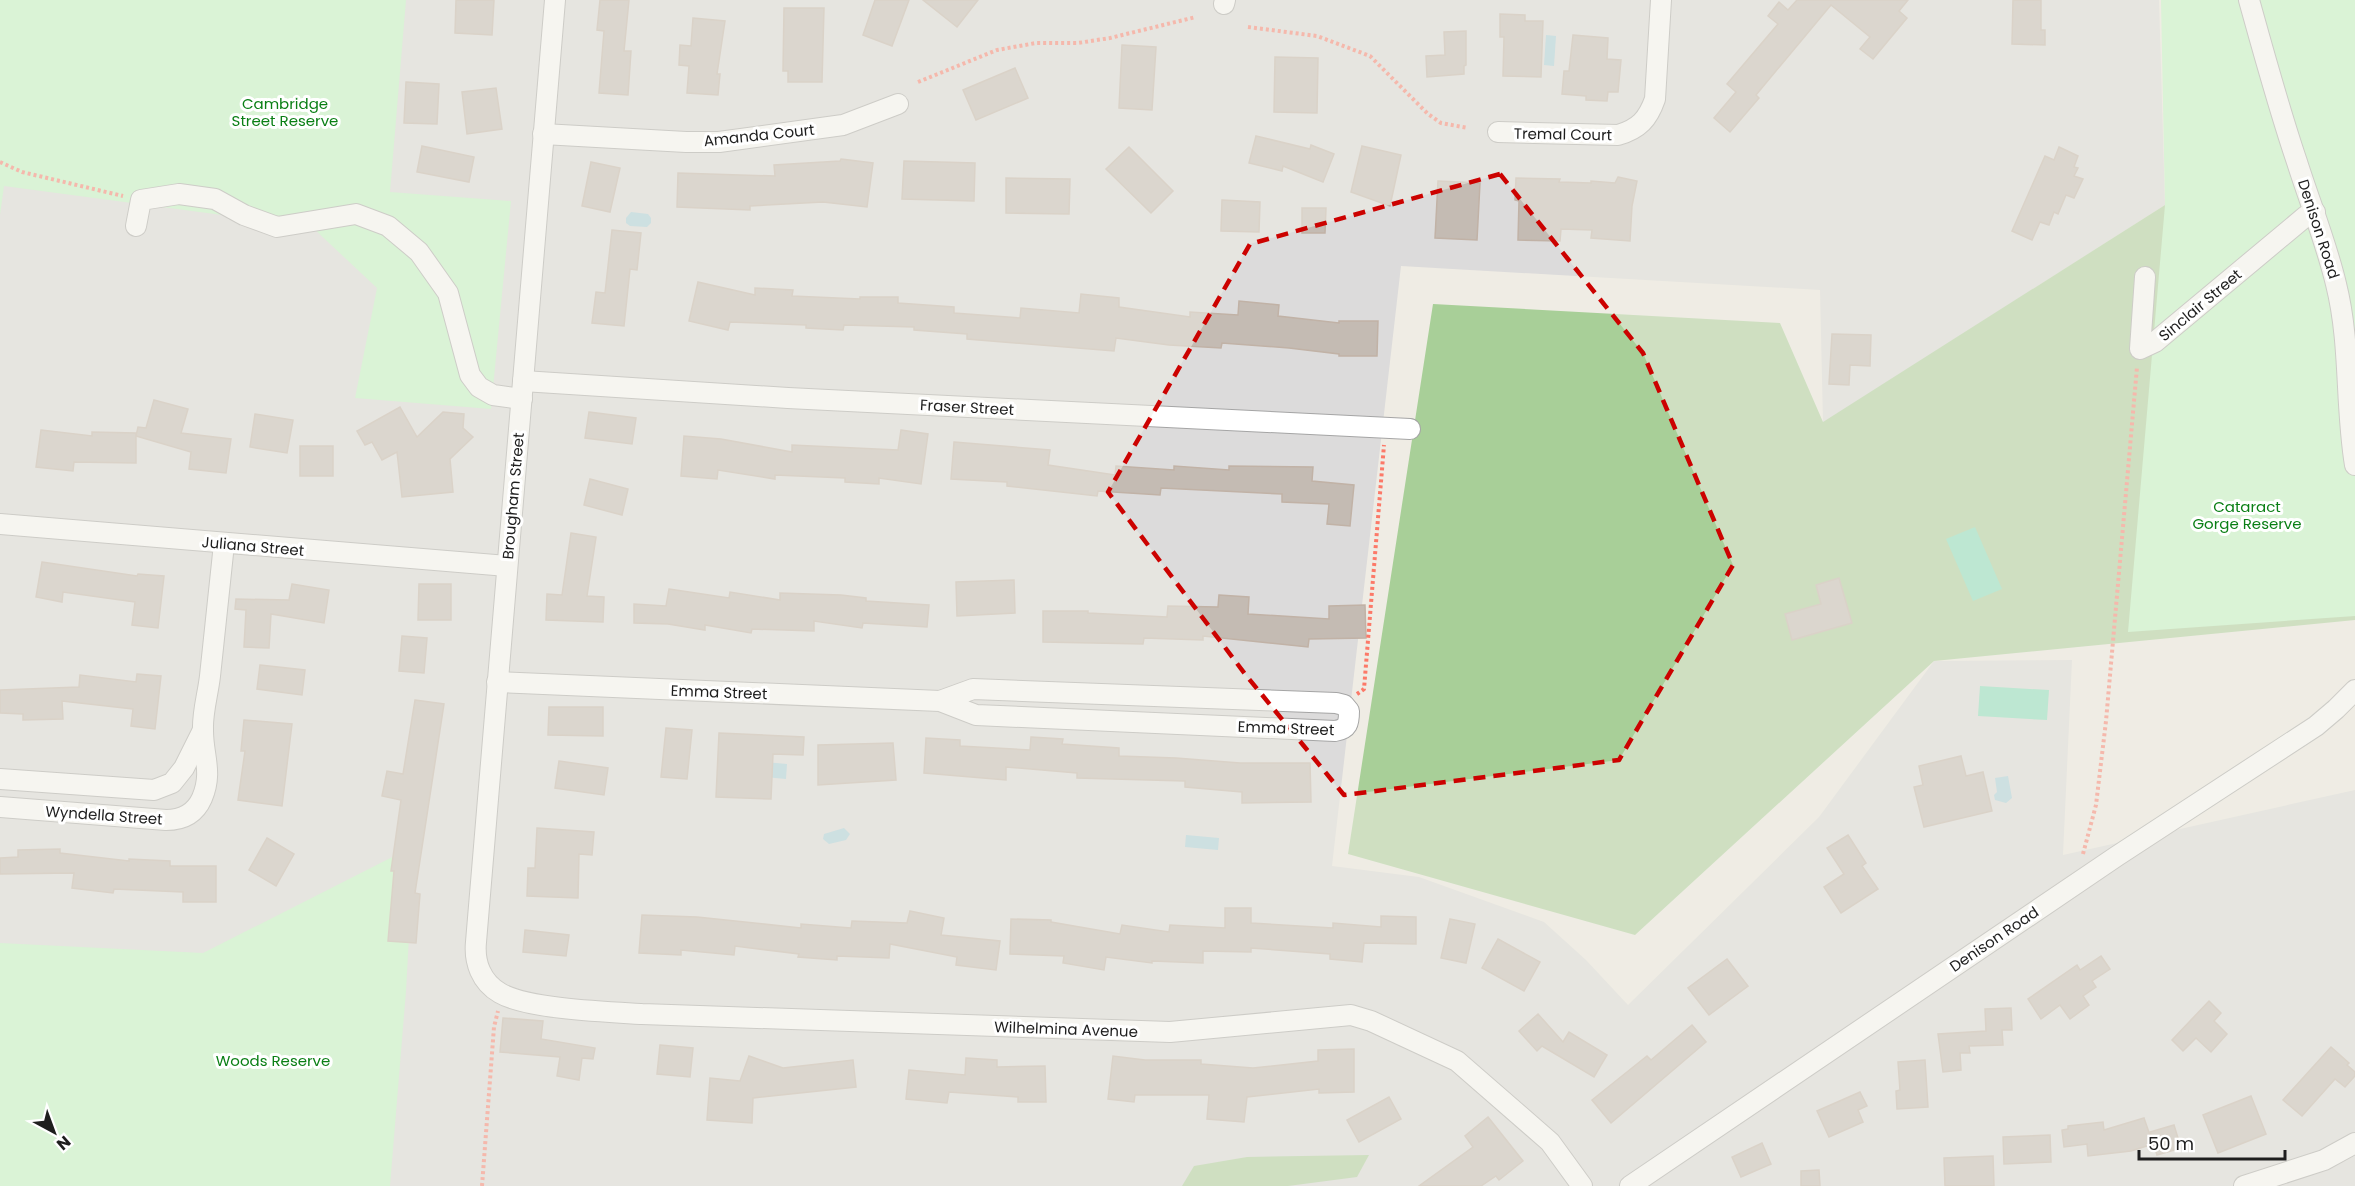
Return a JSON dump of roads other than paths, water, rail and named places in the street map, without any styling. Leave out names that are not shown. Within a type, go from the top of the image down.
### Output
[{"type":"street","name":"Brougham Street","points":[[498,991],[480,971],[475,950],[555,0]]},
{"type":"street","name":"Tremal Court","points":[[1498,132],[1618,135],[1642,124],[1655,99],[1662,0]]},
{"type":"street","name":"Denison Road","points":[[2249,0],[2292,145],[2315,212],[2341,307],[2351,441],[2355,465]]},
{"type":"street","name":"Amanda Court","points":[[543,134],[719,142],[843,125],[898,104]]},
{"type":"street","name":"Fraser Street","points":[[136,226],[141,200],[179,194],[215,199],[244,215],[277,227],[356,214],[388,226],[419,252],[448,293],[470,375],[479,387],[493,395],[522,390],[788,398],[1410,429]]},
{"type":"street","name":"Sinclair Street","points":[[2145,277],[2140,350],[2155,342],[2306,216],[2315,212]]},
{"type":"street","name":"Juliana Street","points":[[0,524],[507,566]]},
{"type":"street","name":"Wyndella Street","points":[[0,779],[154,790],[172,783],[184,768],[202,730],[209,687],[224,544]]},
{"type":"street","name":"Emma Street","points":[[497,682],[940,701],[976,715],[1335,731],[1343,730],[1348,724],[1349,711],[1344,705],[973,689],[940,701]]},
{"type":"street","name":"Denison Road","points":[[1630,1186],[2118,856],[2316,726],[2355,690]]},
{"type":"street","name":"Wyndella Street","points":[[0,807],[178,820],[191,814],[201,800],[206,786],[208,763],[202,730]]},
{"type":"street","name":"Wilhelmina Avenue","points":[[498,991],[521,1000],[642,1014],[1100,1031],[1170,1032],[1351,1015],[1371,1021],[1457,1061],[1550,1142],[1582,1186]]},
{"type":"street","points":[[2244,1186],[2324,1160],[2355,1143]]},
{"type":"water","points":[[1546,35],[1556,36],[1554,66],[1544,65]]},
{"type":"water","points":[[631,212],[648,214],[651,223],[647,227],[630,226],[626,223],[626,218]]},
{"type":"water","points":[[754,761],[787,764],[786,779],[753,776]]},
{"type":"water","points":[[2008,776],[2012,798],[2006,803],[1995,800],[1994,795],[1997,792],[1995,778]]},
{"type":"water","points":[[844,828],[850,834],[846,840],[829,844],[823,839],[824,834]]},
{"type":"water","points":[[1186,835],[1219,838],[1218,850],[1185,847]]},
{"type":"park label","name":"Cambridge Street Reserve","points":[[285,112]]},
{"type":"park label","name":"Cataract Gorge Reserve","points":[[2247,514]]},
{"type":"park label","name":"Woods Reserve","points":[[273,1060]]}]
